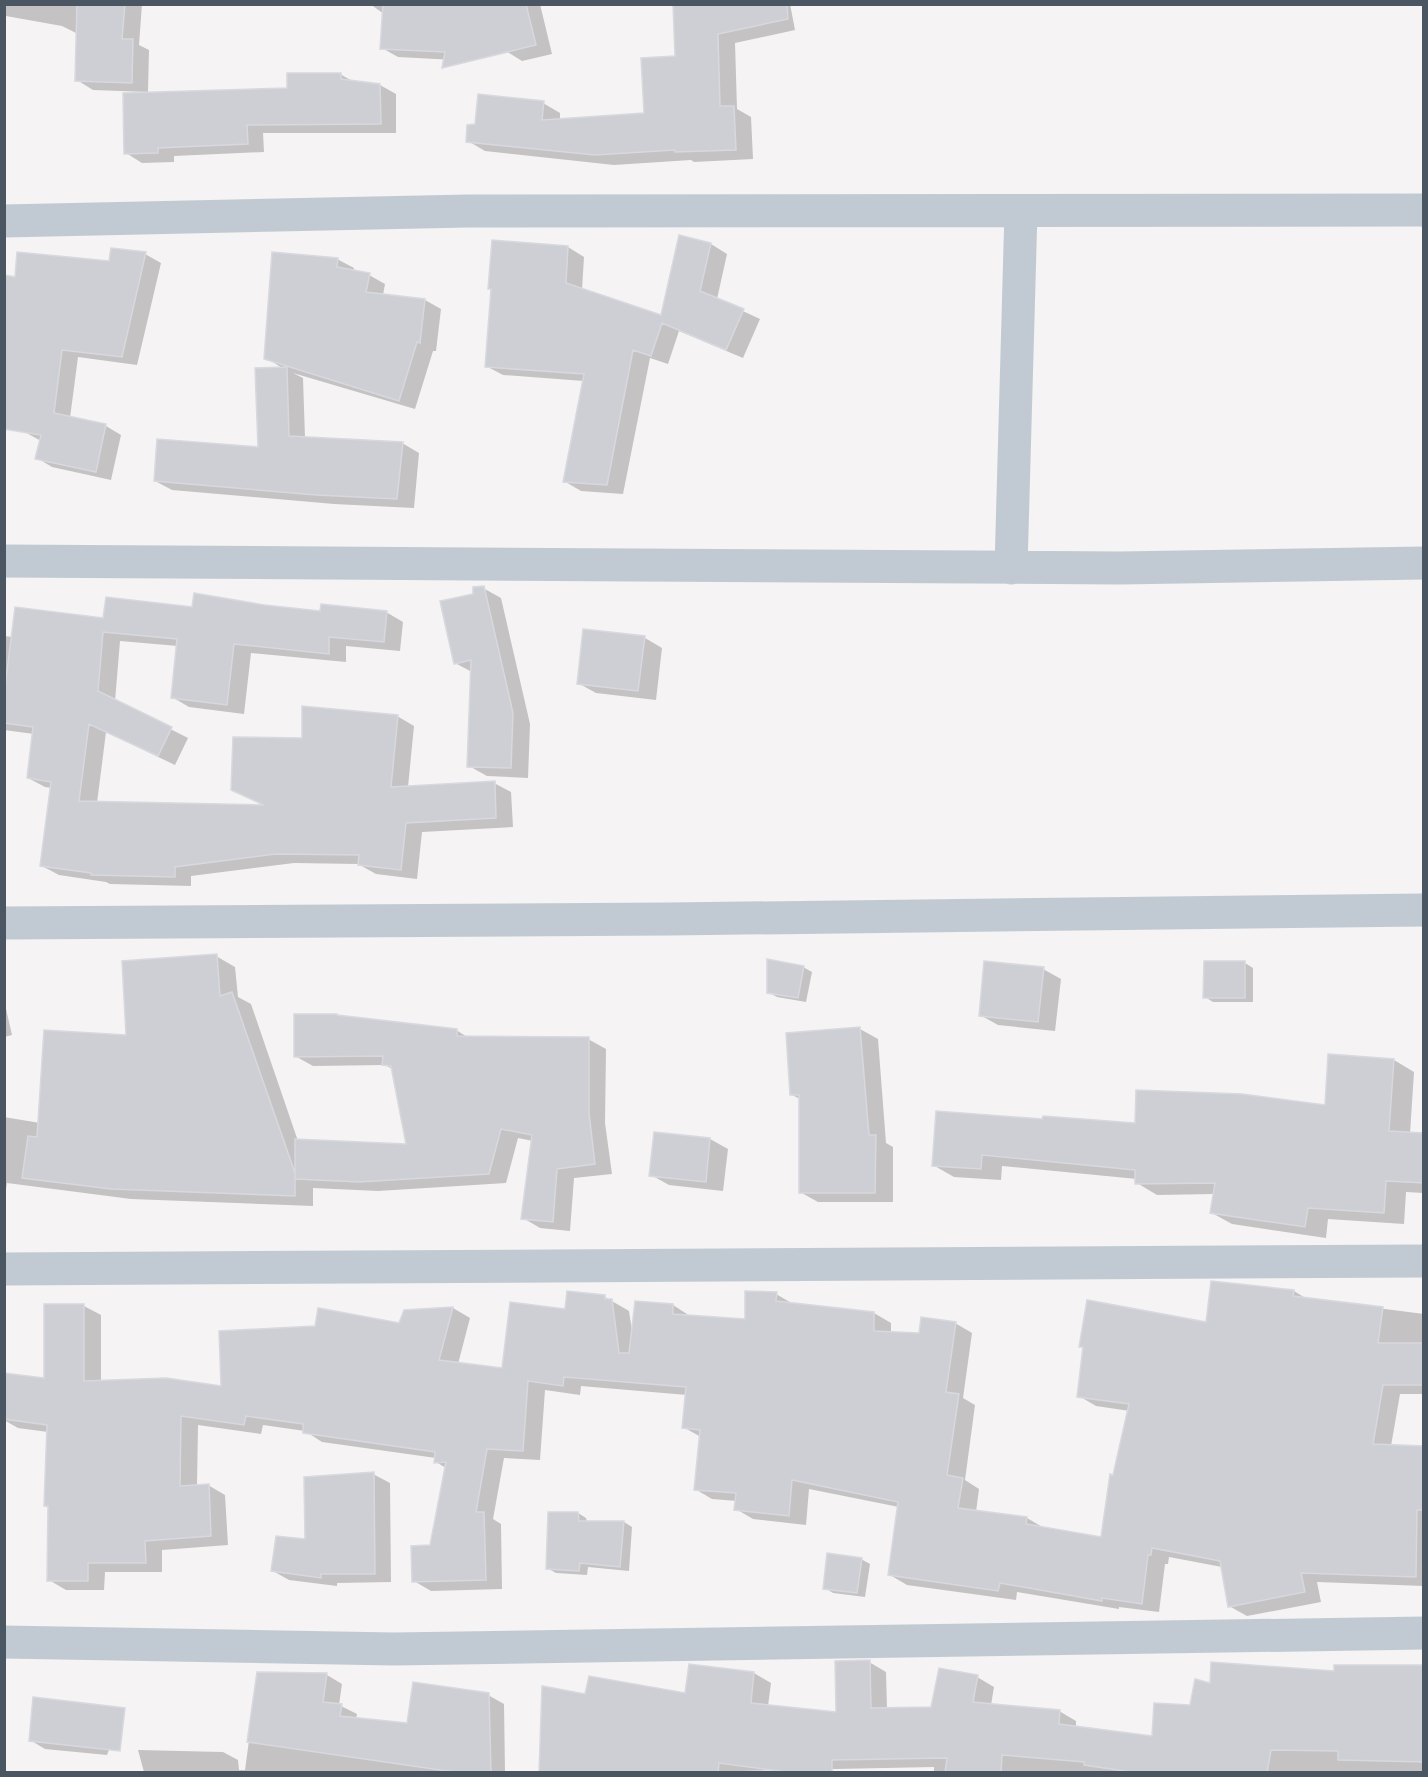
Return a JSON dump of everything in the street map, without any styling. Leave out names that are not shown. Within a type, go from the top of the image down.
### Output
[{"type":"street","points":[[1011,568],[1021,210]]},
{"type":"street","points":[[4,221],[468,211],[1424,210]]},
{"type":"street","points":[[4,561],[1011,568],[1424,563]]},
{"type":"street","points":[[4,923],[669,919],[1424,910]]},
{"type":"street","points":[[4,1269],[1424,1261]]},
{"type":"street","points":[[4,1642],[394,1649],[1424,1633]]},
{"type":"building","points":[[77,4],[125,4],[122,39],[133,39],[132,83],[75,81]]},
{"type":"building","points":[[383,4],[526,4],[536,45],[442,68],[445,52],[380,49]]},
{"type":"building","points":[[673,4],[787,4],[788,19],[718,34],[720,106],[734,106],[736,150],[675,152],[675,150],[595,155],[466,142],[467,125],[475,124],[478,94],[544,101],[542,120],[644,113],[641,58],[675,56]]},
{"type":"building","points":[[287,73],[341,73],[341,79],[380,84],[381,124],[247,125],[248,144],[158,148],[158,153],[124,154],[123,93],[287,88]]},
{"type":"building","points":[[679,235],[711,243],[700,291],[744,309],[726,350],[662,323],[651,356],[633,350],[607,485],[563,482],[584,374],[485,367],[492,240],[568,246],[566,283],[661,315]]},
{"type":"building","points":[[111,248],[146,252],[122,357],[62,350],[54,413],[106,424],[96,472],[35,459],[41,435],[4,429],[4,275],[15,277],[17,252],[109,261]]},
{"type":"building","points":[[272,252],[338,258],[337,267],[370,273],[366,292],[425,299],[420,343],[417,342],[399,401],[264,359]]},
{"type":"building","points":[[287,367],[289,436],[403,442],[397,499],[316,495],[154,481],[157,439],[258,447],[255,368]]},
{"type":"building","points":[[484,586],[513,713],[511,768],[467,767],[471,660],[454,664],[440,601],[473,594],[473,587]]},
{"type":"building","points":[[194,593],[264,605],[320,611],[321,604],[387,611],[384,642],[329,637],[329,654],[234,644],[227,705],[171,698],[177,639],[103,632],[98,691],[172,727],[158,756],[89,724],[79,801],[264,805],[231,790],[233,737],[302,738],[302,706],[398,715],[391,787],[495,781],[496,818],[406,823],[401,870],[358,865],[359,855],[276,854],[175,867],[175,877],[91,875],[91,873],[40,866],[51,782],[27,778],[33,727],[4,723],[4,695],[15,607],[103,618],[106,597],[192,607]]},
{"type":"building","points":[[583,629],[645,636],[638,691],[577,684]]},
{"type":"building","points":[[217,954],[220,996],[232,992],[295,1173],[295,1196],[111,1189],[22,1178],[28,1136],[37,1137],[44,1030],[126,1035],[122,961]]},
{"type":"building","points":[[767,959],[804,966],[798,998],[767,993]]},
{"type":"building","points":[[984,961],[1044,967],[1038,1022],[979,1016]]},
{"type":"building","points":[[1204,961],[1245,961],[1245,998],[1203,998]]},
{"type":"building","points":[[294,1014],[337,1014],[457,1029],[457,1036],[589,1037],[589,1113],[595,1164],[557,1169],[553,1222],[521,1219],[532,1135],[501,1129],[489,1174],[359,1182],[295,1179],[295,1139],[406,1144],[391,1066],[382,1065],[383,1056],[294,1057]]},
{"type":"building","points":[[860,1027],[869,1135],[876,1135],[875,1193],[799,1193],[799,1095],[790,1095],[786,1033]]},
{"type":"building","points":[[1328,1054],[1394,1059],[1389,1131],[1424,1133],[1424,1183],[1386,1181],[1384,1213],[1308,1208],[1305,1227],[1210,1213],[1215,1183],[1135,1184],[1135,1170],[982,1155],[981,1169],[932,1166],[936,1111],[1135,1123],[1136,1090],[1242,1094],[1325,1105]]},
{"type":"building","points":[[654,1132],[710,1138],[706,1182],[649,1176]]},
{"type":"building","points":[[1211,1281],[1294,1290],[1293,1296],[1383,1307],[1378,1343],[1424,1343],[1424,1385],[1383,1385],[1373,1444],[1424,1446],[1424,1510],[1417,1510],[1416,1577],[1301,1573],[1305,1592],[1228,1607],[1220,1561],[1152,1548],[1151,1555],[1148,1555],[1142,1604],[1102,1598],[1102,1601],[1000,1583],[998,1591],[888,1575],[898,1502],[792,1480],[789,1516],[734,1510],[736,1493],[694,1490],[700,1430],[682,1428],[686,1387],[564,1377],[563,1386],[528,1381],[523,1451],[487,1449],[476,1512],[484,1512],[486,1580],[412,1582],[411,1546],[430,1545],[446,1462],[434,1463],[435,1452],[303,1433],[303,1424],[246,1416],[244,1425],[181,1416],[180,1486],[209,1484],[211,1536],[145,1541],[146,1563],[88,1563],[88,1581],[47,1581],[48,1506],[44,1506],[47,1425],[4,1419],[4,1373],[44,1378],[44,1304],[84,1304],[84,1381],[166,1378],[221,1386],[219,1331],[315,1326],[318,1308],[399,1323],[404,1310],[453,1307],[439,1360],[502,1368],[510,1302],[565,1309],[567,1291],[605,1295],[605,1299],[612,1299],[619,1353],[629,1353],[635,1301],[673,1304],[673,1314],[745,1319],[745,1291],[777,1292],[776,1301],[874,1312],[874,1331],[919,1333],[921,1317],[956,1322],[946,1392],[959,1394],[947,1475],[963,1478],[958,1508],[1027,1517],[1026,1524],[1101,1537],[1110,1474],[1113,1475],[1129,1404],[1077,1397],[1083,1347],[1079,1347],[1087,1300],[1206,1322]]},
{"type":"building","points":[[374,1472],[375,1574],[321,1574],[321,1578],[271,1571],[276,1536],[305,1539],[304,1477]]},
{"type":"building","points":[[548,1512],[578,1512],[579,1521],[624,1521],[620,1567],[580,1563],[579,1571],[546,1569]]},
{"type":"building","points":[[827,1553],[862,1558],[857,1593],[823,1589]]},
{"type":"building","points":[[870,1660],[871,1708],[931,1707],[939,1668],[978,1675],[973,1702],[1060,1710],[1059,1724],[1152,1736],[1154,1703],[1190,1705],[1195,1679],[1210,1683],[1211,1662],[1334,1671],[1334,1665],[1424,1665],[1424,1762],[1338,1760],[1338,1751],[1271,1750],[1267,1773],[1138,1773],[1084,1765],[1084,1762],[1002,1755],[1001,1773],[945,1773],[947,1758],[832,1760],[832,1773],[795,1773],[719,1763],[718,1773],[539,1773],[542,1686],[585,1694],[589,1676],[685,1693],[689,1664],[754,1672],[751,1703],[836,1712],[835,1661]]},
{"type":"building","points":[[257,1672],[327,1673],[323,1702],[342,1704],[340,1716],[407,1723],[413,1682],[489,1693],[491,1773],[461,1773],[247,1742]]},
{"type":"building","points":[[33,1697],[125,1708],[120,1751],[29,1741]]}]
